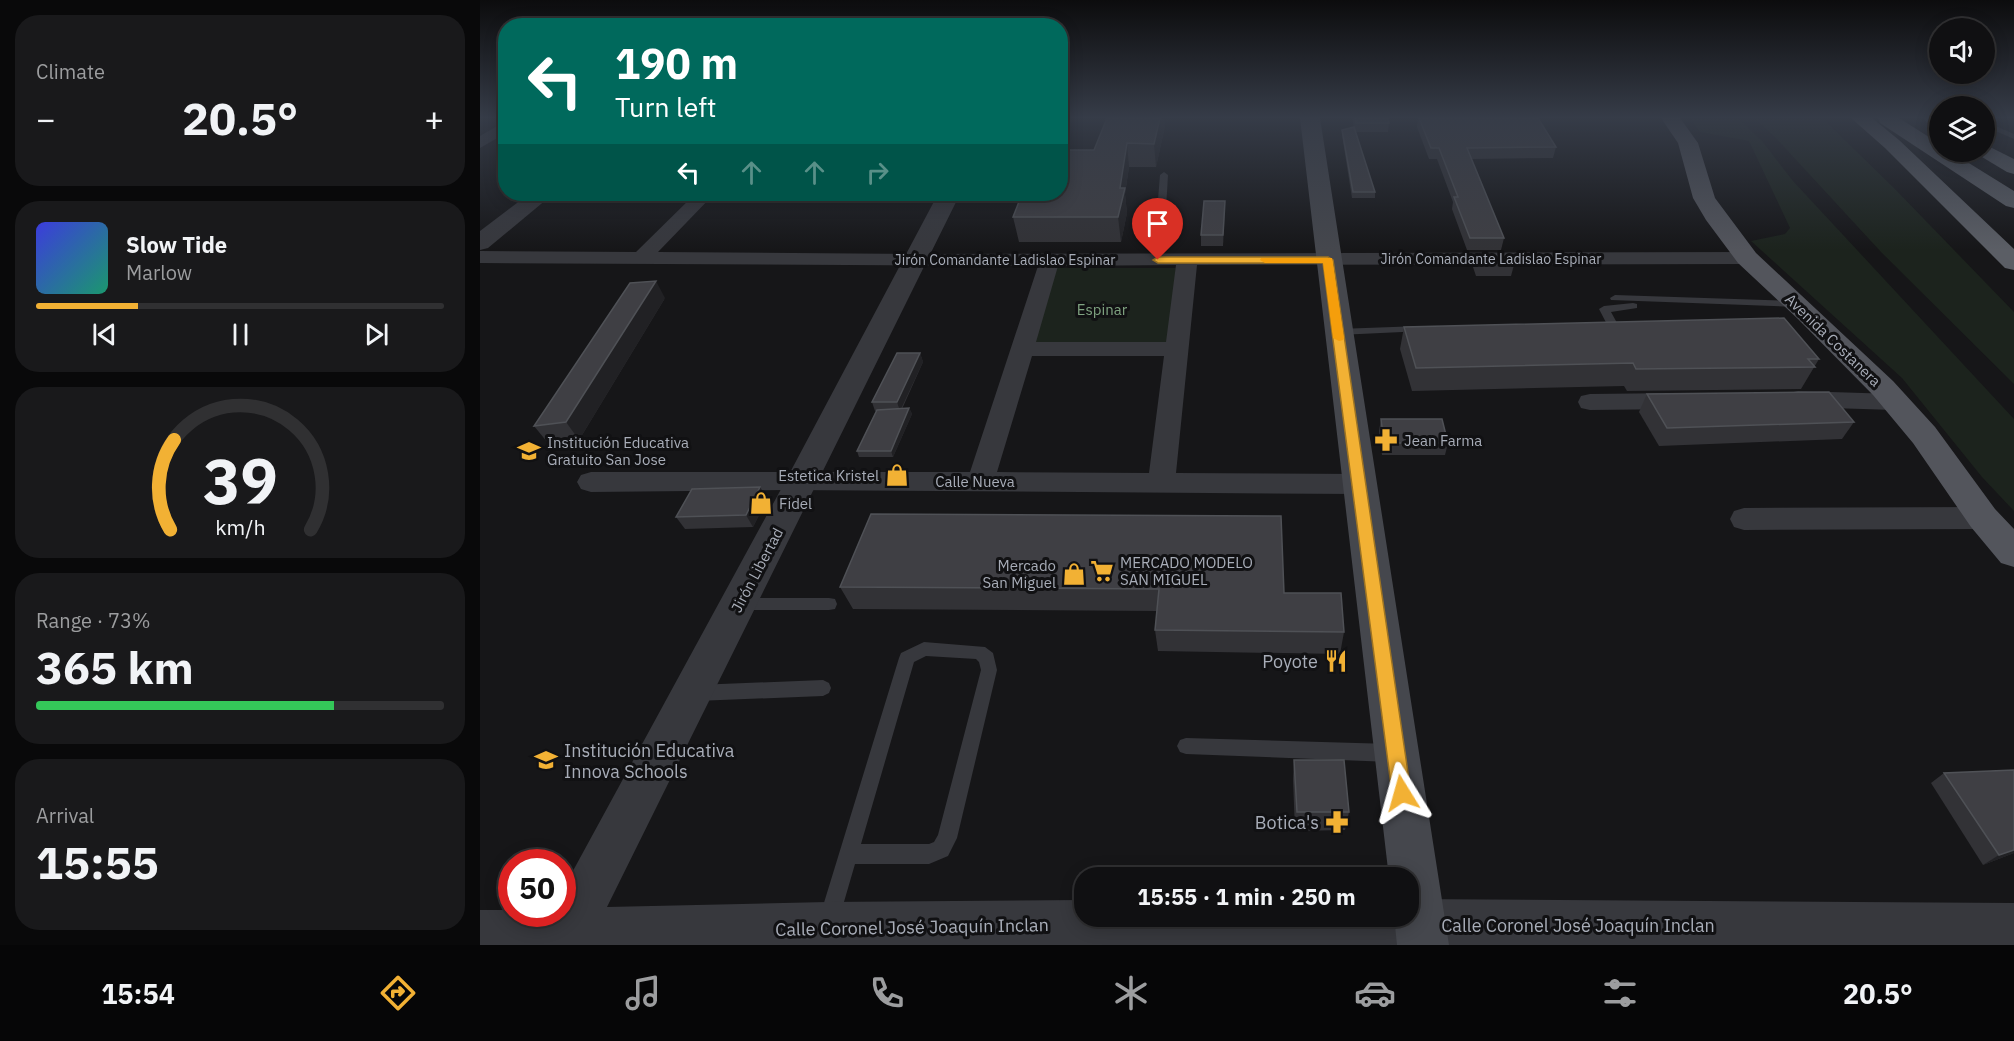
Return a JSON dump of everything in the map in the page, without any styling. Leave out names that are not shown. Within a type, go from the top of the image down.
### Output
[{"type":"highway","points":[[1911,162],[2014,263]]},
{"type":"highway","points":[[1954,162],[2014,201]]},
{"type":"main road","points":[[1316,162],[1422,934]]},
{"type":"main road","name":"Avenida Costanera","points":[[1694,162],[1704,198],[1747,258],[1798,304],[1895,402],[1924,435],[1983,518],[2014,553]]},
{"type":"street","points":[[480,243],[533,201]]},
{"type":"street","points":[[642,257],[698,201]]},
{"type":"street","name":"Jirón Libertad","points":[[564,940],[804,480],[946,201]]},
{"type":"street","name":"Jirón Comandante Ladislao Espinar","points":[[480,257],[916,260],[1747,258]]},
{"type":"street","points":[[981,481],[1050,260]]},
{"type":"street","points":[[1161,482],[1187,260]]},
{"type":"street","points":[[1023,350],[1177,349]]},
{"type":"street","points":[[1769,400],[1853,399],[1895,402]]},
{"type":"street","points":[[1590,402],[1698,401]]},
{"type":"street","name":"Calle Nueva","points":[[591,482],[804,480],[1359,484]]},
{"type":"street","points":[[1744,519],[1983,518]]},
{"type":"street","name":"Calle Coronel José Joaquín Inclan","points":[[480,936],[564,940],[827,927],[1506,935],[2014,928]]},
{"type":"lane","points":[[1158,260],[1164,175]]},
{"type":"lane","points":[[1615,298],[1798,304]]},
{"type":"lane","points":[[1616,332],[1604,309],[1640,306],[1654,299]]},
{"type":"lane","points":[[1338,332],[1431,329]]},
{"type":"lane","points":[[739,603],[829,604]]},
{"type":"lane","points":[[827,927],[848,854],[907,658],[924,649],[979,652],[987,658],[989,670],[947,838],[941,849],[929,854],[848,854]]},
{"type":"lane","points":[[692,693],[823,688]]},
{"type":"lane","points":[[1186,746],[1396,753]]},
{"type":"green space","points":[[1759,162],[1778,162],[1793,181],[2014,419],[2014,511],[1982,477],[1902,378],[1751,241],[1785,234],[1790,228]]},
{"type":"green space","points":[[1798,162],[1867,162],[1894,188],[2014,312],[2014,384],[1881,252]]},
{"type":"green space","name":"Espinar","points":[[1053,268],[1176,268],[1168,350],[1029,350]]},
{"type":"building","points":[[1068,162],[1124,162],[1120,188],[1125,188],[1118,217],[1013,217],[1019,201],[1068,201]]},
{"type":"building","points":[[1348,162],[1365,162],[1375,192],[1353,192]]},
{"type":"building","points":[[1444,162],[1473,162],[1504,238],[1470,238],[1454,197],[1458,197]]},
{"type":"building","points":[[1204,201],[1225,201],[1223,235],[1201,235]]},
{"type":"building","points":[[1510,255],[1514,265],[1479,264],[1476,256]]},
{"type":"building","points":[[656,281],[566,422],[534,426],[630,283]]},
{"type":"building","points":[[1784,318],[1819,359],[1808,359],[1815,367],[1636,369],[1633,363],[1416,368],[1404,327]]},
{"type":"building","points":[[897,353],[920,353],[897,402],[872,402]]},
{"type":"building","points":[[1829,392],[1854,422],[1667,428],[1647,394]]},
{"type":"building","points":[[909,408],[891,451],[857,451],[877,410]]},
{"type":"building","points":[[1381,419],[1442,419],[1448,443],[1384,443]]},
{"type":"building","points":[[760,487],[746,515],[676,517],[692,489]]},
{"type":"building","name":"Mercado San Miguel","points":[[871,514],[1281,516],[1284,593],[1341,593],[1344,632],[1155,630],[1159,589],[840,587]]},
{"type":"building","points":[[1294,760],[1344,760],[1349,812],[1297,812]]},
{"type":"building","points":[[2014,770],[2014,850],[1999,855],[1944,773]]},
{"type":"slow traffic","points":[[1265,260],[1328,260],[1339,338]]},
{"type":"place","name":"Jean Farma","points":[[1386,440]]},
{"type":"place","name":"Institución Educativa Gratuito San Jose","points":[[529,451]]},
{"type":"place","name":"Estetica Kristel","points":[[897,475]]},
{"type":"place","name":"Fidel","points":[[761,503]]},
{"type":"place","name":"MERCADO MODELO SAN MIGUEL","points":[[1102,571]]},
{"type":"place","name":"Mercado San Miguel","points":[[1074,574]]},
{"type":"place","name":"Poyote","points":[[1336,661]]},
{"type":"place","name":"Institución Educativa Innova Schools","points":[[546,760]]},
{"type":"place","name":"Botica's","points":[[1337,822]]},
{"type":"route","points":[[1158,260],[1328,260],[1402,793]]}]
